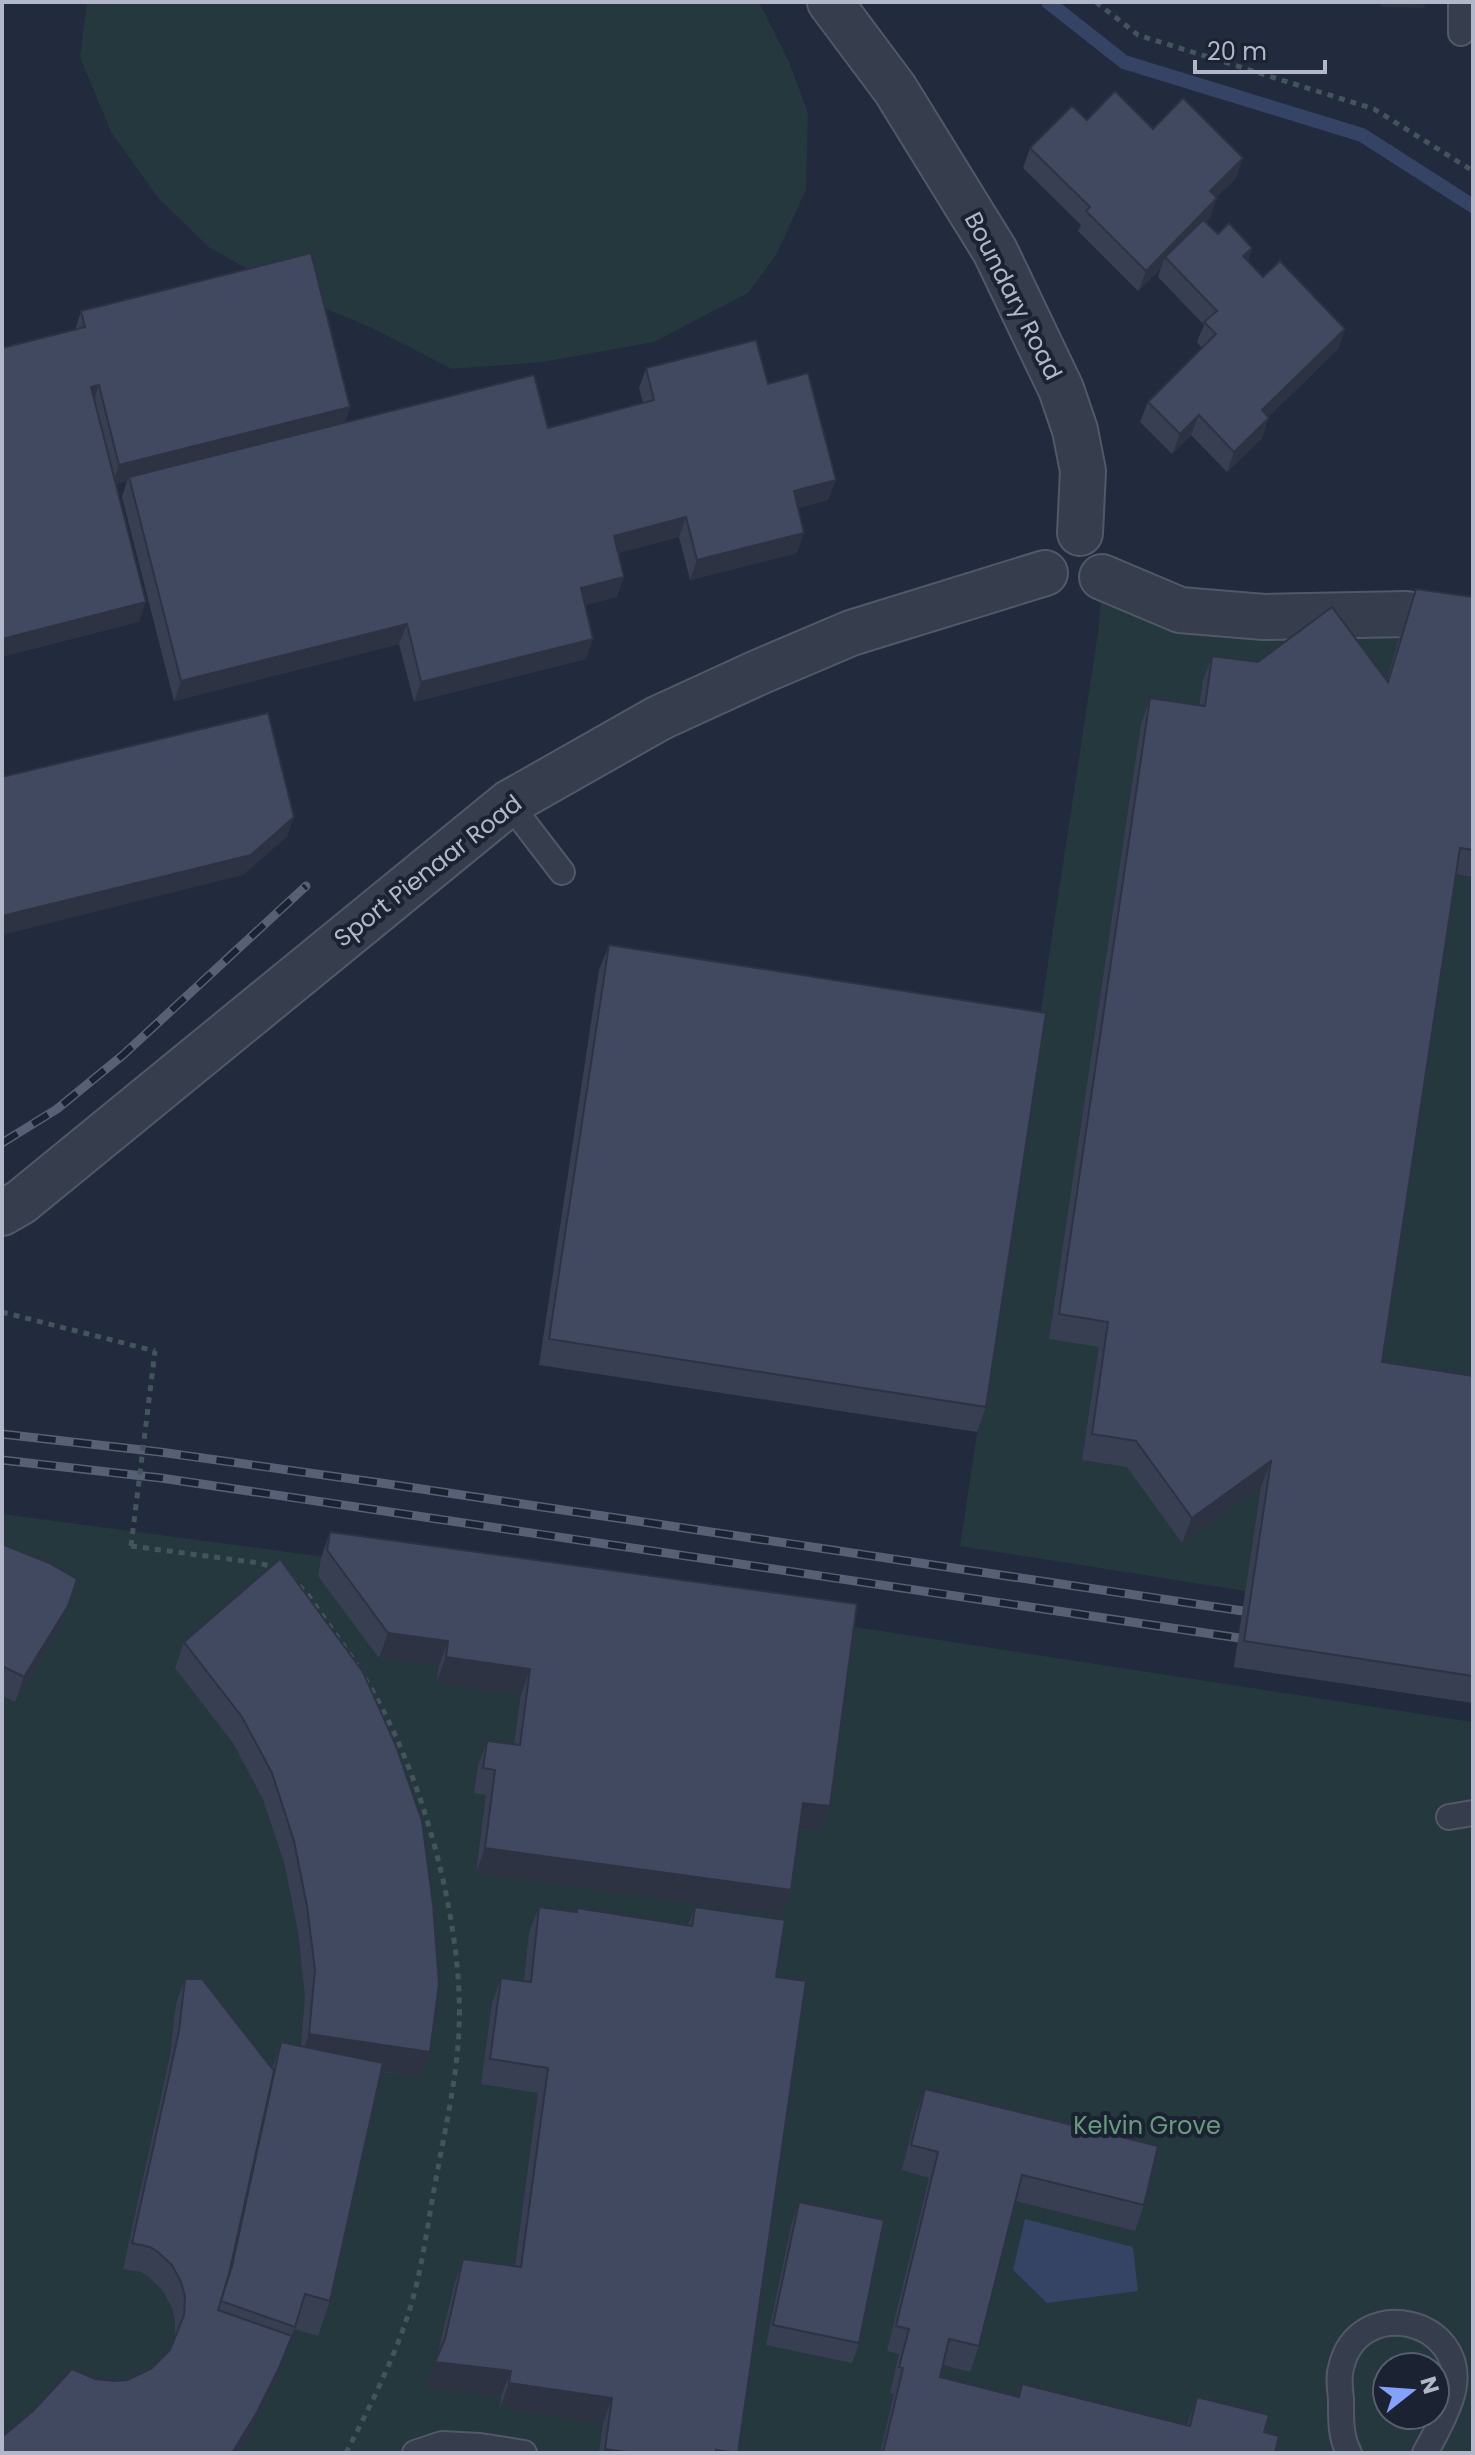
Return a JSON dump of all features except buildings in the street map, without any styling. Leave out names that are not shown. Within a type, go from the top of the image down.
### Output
[{"type":"street","name":"Boundary Road","points":[[830,2],[895,89],[1009,278],[1061,389],[1075,430],[1083,471],[1080,533]]},
{"type":"street","points":[[1080,533],[1095,540],[1102,550],[1105,566],[1102,577],[1091,590],[1074,595],[1063,593],[1054,587],[1045,573],[1044,556],[1049,545],[1063,535],[1080,533]]},
{"type":"street","name":"Sport Pienaar Road","points":[[2,1213],[21,1202],[509,803],[659,718],[851,633],[1045,573]]},
{"type":"street","points":[[1102,577],[1180,610],[1264,617],[1406,614],[1473,624]]},
{"type":"lane","points":[[1461,2],[1461,33]]},
{"type":"lane","points":[[509,803],[562,872]]},
{"type":"lane","points":[[1349,2453],[1342,2434],[1339,2375],[1344,2356],[1364,2332],[1394,2322],[1418,2326],[1435,2337],[1445,2349],[1452,2367],[1453,2391],[1425,2453]]},
{"type":"lane","points":[[415,2453],[442,2444],[524,2453]]},
{"type":"path","points":[[1096,2],[1138,35],[1374,109],[1473,171]]},
{"type":"path","points":[[2,1312],[155,1351],[131,1546],[259,1563],[288,1573],[344,1645],[377,1697],[403,1753],[424,1812],[455,1949],[459,2004],[457,2055],[423,2253],[407,2318],[383,2380],[346,2453]]},
{"type":"green space","points":[[87,2],[759,2],[789,62],[808,113],[806,190],[776,255],[748,293],[654,342],[542,362],[452,369],[374,329],[290,293],[210,248],[158,198],[111,132],[80,57]]},
{"type":"green space","points":[[1102,577],[1180,610],[1473,624],[1473,1703],[1234,1667],[1245,1591],[960,1546],[1099,626]]},
{"type":"green space","name":"Kelvin Grove","points":[[2,1514],[875,1630],[1473,1722],[1473,2453],[2,2453]]},
{"type":"water","points":[[1025,2219],[1133,2247],[1138,2291],[1047,2303],[1013,2270]]},
{"type":"waterway","points":[[1048,2],[1124,62],[1362,135],[1473,206]]},
{"type":"railway","points":[[2,1143],[57,1109],[123,1055],[306,886]]},
{"type":"railway","points":[[2,1434],[160,1452],[381,1483],[1243,1611]]},
{"type":"railway","points":[[2,1460],[161,1478],[1239,1638]]}]
